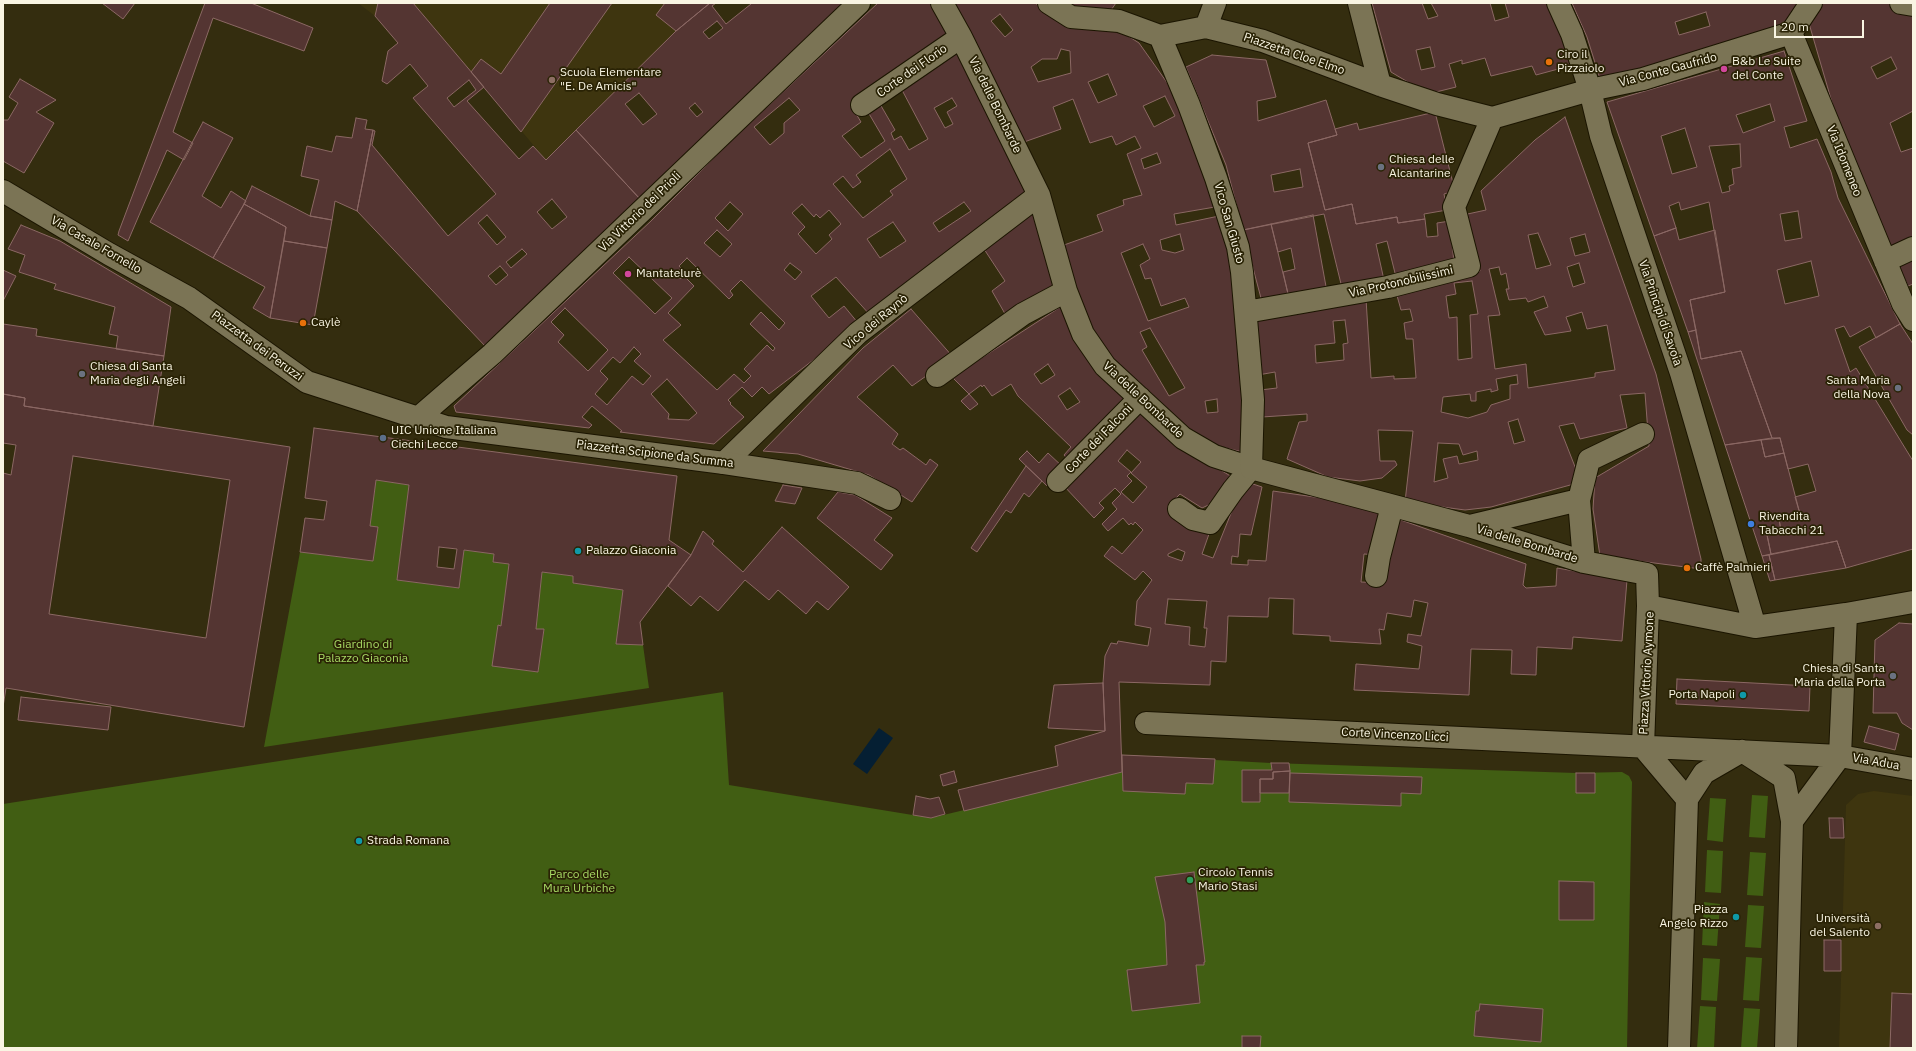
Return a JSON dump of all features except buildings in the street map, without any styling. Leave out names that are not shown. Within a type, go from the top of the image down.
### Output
[{"type":"street","name":"Via Vittorio dei Prioli","points":[[418,418],[492,354],[859,3]]},
{"type":"street","name":"Via delle Bombarde","points":[[942,3],[961,37],[1039,195],[1066,291],[1084,334],[1105,366],[1182,438],[1214,456],[1251,468],[1469,526],[1584,562],[1647,574],[1648,606]]},
{"type":"street","points":[[1049,3],[1071,17],[1119,21],[1160,36]]},
{"type":"street","points":[[1206,27],[1215,3]]},
{"type":"street","points":[[1359,3],[1380,85]]},
{"type":"street","name":"Via Principi di Savoia","points":[[1558,3],[1572,34],[1590,90],[1601,136],[1681,373],[1755,626]]},
{"type":"street","points":[[1791,33],[1811,3]]},
{"type":"street","points":[[1901,3],[1913,5]]},
{"type":"street","name":"Piazzetta Cloe Elmo","points":[[1160,36],[1206,27],[1263,41],[1380,85],[1437,104],[1492,118]]},
{"type":"street","name":"Via Conte Gaufrido","points":[[1492,118],[1590,90],[1643,79],[1791,33]]},
{"type":"street","name":"Via Idomeneo","points":[[1791,33],[1885,261],[1910,308]]},
{"type":"street","name":"Vico San Giusto","points":[[1160,36],[1189,105],[1216,178],[1236,240],[1242,272],[1253,400],[1251,468]]},
{"type":"street","name":"Corte dei Florio","points":[[862,105],[961,37]]},
{"type":"street","name":"Via Protonobilissimi","points":[[1246,312],[1388,287],[1469,266],[1454,207],[1492,118]]},
{"type":"street","name":"Via Casale Fornello","points":[[3,191],[109,254],[189,298]]},
{"type":"street","name":"Vico dei Raynò","points":[[724,463],[858,333],[1039,195]]},
{"type":"street","points":[[1885,261],[1913,248]]},
{"type":"street","points":[[937,376],[1024,314],[1066,291]]},
{"type":"street","name":"Piazzetta dei Peruzzi","points":[[189,298],[307,382],[418,418]]},
{"type":"street","name":"Corte dei Falconi","points":[[1058,481],[1140,398]]},
{"type":"street","name":"Piazzetta Scipione da Summa","points":[[418,418],[446,427],[724,463],[857,483],[890,499]]},
{"type":"street","points":[[1579,500],[1589,460],[1643,434]]},
{"type":"street","points":[[1179,509],[1193,519],[1210,523],[1233,490],[1251,468]]},
{"type":"street","name":"Via delle Bombarde","points":[[1469,526],[1579,500],[1584,562]]},
{"type":"street","points":[[1376,576],[1379,557],[1392,506]]},
{"type":"street","name":"Piazza Vittorio Aymone","points":[[1643,747],[1648,606],[1755,626],[1846,614],[1913,602]]},
{"type":"street","points":[[1792,821],[1840,756],[1846,614]]},
{"type":"street","name":"Corte Vincenzo Licci","points":[[1146,723],[1643,747]]},
{"type":"street","points":[[1643,747],[1840,756]]},
{"type":"street","points":[[1643,747],[1687,800]]},
{"type":"street","points":[[1679,1048],[1687,800],[1704,774],[1742,751]]},
{"type":"street","points":[[1742,751],[1784,778],[1792,821],[1786,1048]]},
{"type":"street","name":"Via Adua","points":[[1840,756],[1913,769]]},
{"type":"shaded area","points":[[358,3],[378,3],[375,16]]},
{"type":"shaded area","name":"Scuola Elementare \"E. De Amicis\"","points":[[413,3],[710,3],[676,31],[546,160]]},
{"type":"shaded area","name":"Università del Salento","points":[[1874,791],[1913,796],[1913,1048],[1839,1048],[1846,805],[1858,794]]},
{"type":"green space","name":"Giardino di Palazzo Giaconia","points":[[376,480],[409,485],[397,580],[459,588],[464,550],[494,554],[493,562],[509,564],[501,626],[498,626],[493,666],[538,672],[544,630],[536,629],[542,572],[573,576],[573,583],[623,590],[616,644],[643,645],[649,688],[264,747],[300,552],[373,561],[378,527],[370,526]]},
{"type":"green space","name":"Parco delle Mura Urbiche","points":[[723,692],[729,785],[931,818],[1122,772],[1122,755],[1271,763],[1576,773],[1622,772],[1629,776],[1632,782],[1627,1048],[3,1048],[3,804]]},
{"type":"green space","points":[[1752,795],[1768,796],[1765,838],[1749,837]]},
{"type":"green space","points":[[1710,798],[1726,799],[1723,842],[1707,840]]},
{"type":"green space","points":[[1707,850],[1723,851],[1721,893],[1705,892]]},
{"type":"green space","points":[[1750,852],[1766,853],[1763,896],[1747,895]]},
{"type":"green space","points":[[1704,902],[1720,904],[1717,946],[1702,945]]},
{"type":"green space","points":[[1748,905],[1764,906],[1761,948],[1745,947]]},
{"type":"green space","points":[[1746,957],[1762,958],[1759,1001],[1743,1000]]},
{"type":"green space","points":[[1703,958],[1720,959],[1717,1001],[1701,1000]]},
{"type":"green space","points":[[1700,1006],[1716,1007],[1714,1048],[1697,1048]]},
{"type":"green space","points":[[1744,1008],[1760,1009],[1757,1048],[1741,1048]]},
{"type":"water","points":[[879,728],[893,738],[867,774],[853,764]]},
{"type":"place","name":"Ciro il Pizzaiolo","points":[[1549,62]]},
{"type":"place","name":"B&b Le Suite del Conte","points":[[1724,69]]},
{"type":"place","name":"Scuola Elementare \"E. De Amicis\"","points":[[552,80]]},
{"type":"place","name":"Chiesa delle Alcantarine","points":[[1381,167]]},
{"type":"place","name":"Mantatelurè","points":[[628,274]]},
{"type":"place","name":"Caylè","points":[[303,323]]},
{"type":"place","name":"Chiesa di Santa Maria degli Angeli","points":[[82,374]]},
{"type":"place","name":"Santa Maria della Nova","points":[[1898,388]]},
{"type":"place","name":"UIC Unione Italiana Ciechi Lecce","points":[[383,438]]},
{"type":"place","name":"Rivendita Tabacchi 21","points":[[1751,524]]},
{"type":"place","name":"Palazzo Giaconia","points":[[578,551]]},
{"type":"place","name":"Caffè Palmieri","points":[[1687,568]]},
{"type":"place","name":"Chiesa di Santa Maria della Porta","points":[[1893,676]]},
{"type":"place","name":"Porta Napoli","points":[[1743,695]]},
{"type":"place","name":"Strada Romana","points":[[359,841]]},
{"type":"place","name":"Circolo Tennis Mario Stasi","points":[[1190,880]]},
{"type":"place","name":"Piazza Angelo Rizzo","points":[[1736,917]]},
{"type":"place","name":"Università del Salento","points":[[1878,926]]}]
